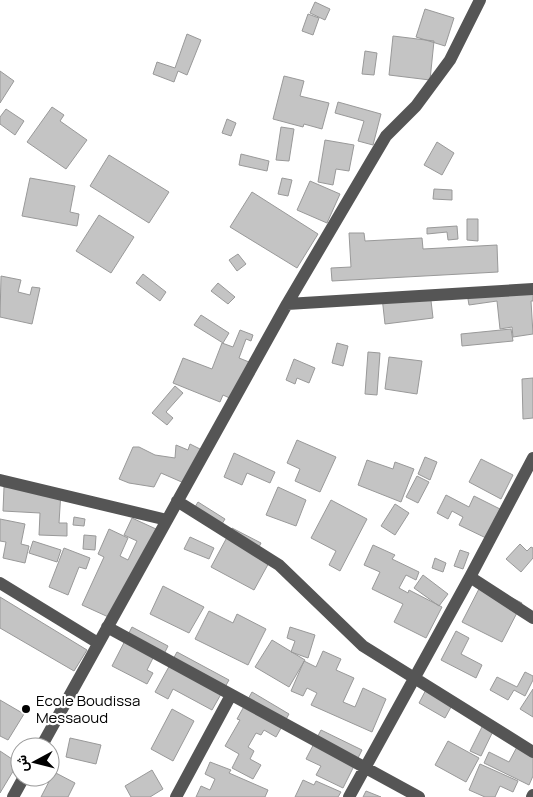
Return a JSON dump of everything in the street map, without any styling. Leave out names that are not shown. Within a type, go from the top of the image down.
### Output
[{"type":"street","points":[[46,737],[286,304],[386,136],[416,106],[450,60],[480,0]]},
{"type":"street","points":[[286,304],[533,289]]},
{"type":"street","points":[[349,797],[533,458]]},
{"type":"street","points":[[0,480],[167,520]]},
{"type":"street","points":[[177,501],[279,565],[363,646],[533,752]]},
{"type":"street","points":[[470,577],[533,618]]},
{"type":"street","points":[[0,583],[98,643]]},
{"type":"street","points":[[107,627],[419,797]]},
{"type":"street","points":[[176,797],[231,695]]},
{"type":"building","points":[[315,2],[330,9],[325,20],[310,13]]},
{"type":"building","points":[[425,9],[454,18],[445,46],[416,37]]},
{"type":"building","points":[[308,14],[319,18],[313,35],[302,31]]},
{"type":"building","points":[[187,34],[201,40],[187,75],[178,71],[174,82],[153,74],[157,62],[175,68]]},
{"type":"building","points":[[393,36],[434,41],[430,80],[389,75]]},
{"type":"building","points":[[365,51],[377,53],[374,75],[362,74]]},
{"type":"building","points":[[0,71],[14,81],[0,103]]},
{"type":"building","points":[[284,76],[304,81],[300,96],[329,103],[322,129],[304,124],[303,127],[273,119]]},
{"type":"building","points":[[338,102],[381,114],[373,145],[358,141],[364,121],[335,113]]},
{"type":"building","points":[[52,107],[64,115],[60,121],[87,140],[66,169],[27,142]]},
{"type":"building","points":[[6,109],[24,121],[15,135],[0,124],[0,117]]},
{"type":"building","points":[[227,119],[236,123],[231,136],[222,133]]},
{"type":"building","points":[[281,127],[294,129],[289,161],[276,160]]},
{"type":"building","points":[[325,140],[354,145],[349,171],[336,169],[333,185],[318,182]]},
{"type":"building","points":[[437,142],[454,153],[442,175],[424,165]]},
{"type":"building","points":[[241,154],[269,161],[267,171],[239,165]]},
{"type":"building","points":[[109,155],[169,192],[149,223],[90,186]]},
{"type":"building","points":[[30,178],[75,186],[70,212],[79,214],[77,226],[22,216]]},
{"type":"building","points":[[282,178],[292,180],[288,196],[278,194]]},
{"type":"building","points":[[310,181],[340,194],[327,223],[297,210]]},
{"type":"building","points":[[434,189],[452,190],[452,200],[433,199]]},
{"type":"building","points":[[252,192],[318,234],[297,268],[230,227]]},
{"type":"building","points":[[99,215],[134,237],[111,273],[76,251]]},
{"type":"building","points":[[467,219],[478,219],[478,241],[467,240]]},
{"type":"building","points":[[457,226],[458,239],[448,240],[447,232],[427,234],[427,228]]},
{"type":"building","points":[[349,233],[364,233],[365,241],[422,238],[423,249],[497,245],[498,272],[332,281],[331,268],[351,267]]},
{"type":"building","points":[[238,254],[246,264],[237,271],[229,260]]},
{"type":"building","points":[[143,274],[166,292],[160,301],[136,283]]},
{"type":"building","points":[[1,276],[21,280],[18,292],[30,295],[32,287],[40,288],[32,324],[0,317]]},
{"type":"building","points":[[218,283],[235,297],[228,304],[211,291]]},
{"type":"building","points":[[533,285],[533,301],[531,301],[533,334],[513,337],[512,327],[500,329],[497,301],[469,305],[467,293]]},
{"type":"building","points":[[430,292],[433,318],[385,324],[382,297]]},
{"type":"building","points":[[201,315],[229,333],[223,343],[194,325]]},
{"type":"building","points":[[511,329],[513,341],[462,346],[461,334]]},
{"type":"building","points":[[240,330],[253,335],[251,341],[246,339],[239,358],[249,362],[234,400],[223,395],[220,402],[173,383],[183,358],[212,369],[222,343],[233,347]]},
{"type":"building","points":[[337,343],[348,346],[343,366],[332,363]]},
{"type":"building","points":[[368,352],[380,353],[377,395],[365,394]]},
{"type":"building","points":[[389,357],[422,361],[417,394],[385,389]]},
{"type":"building","points":[[294,359],[315,368],[309,383],[297,378],[295,384],[286,380]]},
{"type":"building","points":[[533,378],[533,418],[523,419],[522,379]]},
{"type":"building","points":[[175,386],[183,393],[166,412],[173,418],[167,425],[152,413]]},
{"type":"building","points":[[297,440],[336,457],[320,492],[295,481],[300,469],[287,463]]},
{"type":"building","points":[[190,444],[202,450],[184,483],[161,473],[154,487],[129,483],[119,479],[133,447],[139,447],[155,455],[175,458],[176,445],[188,450]]},
{"type":"building","points":[[234,453],[275,472],[270,483],[247,473],[242,485],[224,477]]},
{"type":"building","points":[[425,457],[437,462],[430,480],[418,474]]},
{"type":"building","points":[[481,459],[513,475],[501,499],[469,482]]},
{"type":"building","points":[[367,460],[393,469],[395,462],[414,469],[401,502],[358,485]]},
{"type":"building","points":[[417,476],[429,482],[418,503],[406,497]]},
{"type":"building","points":[[4,487],[61,491],[59,523],[67,523],[67,536],[39,535],[40,513],[3,511]]},
{"type":"building","points":[[278,487],[306,500],[296,526],[266,515]]},
{"type":"building","points":[[446,495],[469,507],[474,496],[500,509],[486,538],[459,525],[463,517],[452,511],[448,519],[437,513]]},
{"type":"building","points":[[331,500],[367,519],[340,571],[329,565],[336,551],[311,538]]},
{"type":"building","points":[[198,502],[225,519],[217,532],[190,515]]},
{"type":"building","points":[[395,504],[409,513],[395,535],[381,526]]},
{"type":"building","points":[[74,517],[85,519],[84,526],[73,525]]},
{"type":"building","points":[[132,518],[156,529],[115,620],[82,605],[104,557],[98,554],[109,529],[128,538],[120,556],[128,560],[137,541],[124,535]]},
{"type":"building","points":[[0,519],[25,524],[21,544],[29,546],[25,563],[3,558],[6,542],[0,541]]},
{"type":"building","points":[[232,528],[261,543],[257,551],[271,559],[254,590],[211,567]]},
{"type":"building","points":[[84,535],[96,536],[95,550],[83,549]]},
{"type":"building","points":[[190,537],[214,548],[209,559],[184,549]]},
{"type":"building","points":[[33,541],[61,550],[57,562],[29,553]]},
{"type":"building","points":[[520,544],[527,551],[531,547],[533,548],[533,558],[521,572],[506,559]]},
{"type":"building","points":[[373,545],[395,555],[392,559],[419,572],[416,580],[406,575],[399,588],[408,593],[409,590],[442,607],[426,638],[394,622],[403,604],[372,589],[380,572],[364,565]]},
{"type":"building","points":[[64,548],[90,558],[86,569],[79,567],[68,595],[49,587]]},
{"type":"building","points":[[460,550],[469,553],[463,569],[454,566]]},
{"type":"building","points":[[435,558],[446,563],[443,572],[432,568]]},
{"type":"building","points":[[423,575],[448,594],[439,606],[414,588]]},
{"type":"building","points":[[482,583],[522,603],[502,642],[462,622]]},
{"type":"building","points":[[163,586],[204,607],[189,633],[150,614]]},
{"type":"building","points":[[0,597],[87,650],[74,671],[0,628]]},
{"type":"building","points":[[209,611],[233,623],[237,614],[266,629],[248,665],[195,639]]},
{"type":"building","points":[[132,627],[168,646],[161,660],[154,656],[147,670],[153,673],[147,684],[112,666]]},
{"type":"building","points":[[290,627],[315,635],[308,658],[291,652],[295,641],[287,638]]},
{"type":"building","points":[[456,631],[469,638],[461,654],[482,665],[476,678],[441,660]]},
{"type":"building","points":[[272,640],[305,660],[289,687],[255,667]]},
{"type":"building","points":[[323,651],[341,659],[336,670],[354,678],[343,702],[355,707],[363,688],[386,699],[372,732],[311,705],[317,693],[307,688],[303,696],[291,691],[304,661],[316,667]]},
{"type":"building","points":[[177,652],[229,680],[212,710],[173,689],[168,699],[155,692]]},
{"type":"building","points":[[525,672],[533,676],[533,680],[525,696],[514,690],[508,700],[490,690],[497,677],[517,687]]},
{"type":"building","points":[[429,684],[456,698],[445,718],[419,703]]},
{"type":"building","points":[[533,689],[533,717],[520,709]]},
{"type":"building","points":[[252,692],[289,714],[276,737],[264,730],[261,735],[256,733],[248,747],[254,751],[250,759],[261,765],[253,779],[232,768],[239,754],[225,746],[240,720],[237,719]]},
{"type":"building","points":[[0,700],[24,714],[8,740],[0,736]]},
{"type":"building","points":[[172,709],[194,721],[173,761],[151,749]]},
{"type":"building","points":[[486,719],[496,725],[481,756],[470,751]]},
{"type":"building","points":[[321,730],[362,750],[343,788],[316,775],[321,766],[306,759]]},
{"type":"building","points":[[70,738],[101,745],[96,764],[66,757]]},
{"type":"building","points":[[448,741],[479,758],[466,782],[435,765]]},
{"type":"building","points":[[518,745],[533,753],[533,776],[529,785],[484,763],[489,752],[509,762]]},
{"type":"building","points":[[0,751],[10,758],[10,776],[0,793]]},
{"type":"building","points":[[210,762],[231,770],[229,773],[268,790],[265,797],[196,797],[201,786],[210,790],[215,779],[205,774]]},
{"type":"building","points":[[480,764],[518,781],[513,792],[500,786],[495,797],[485,797],[469,790]]},
{"type":"building","points":[[152,770],[163,789],[150,797],[131,797],[125,786]]},
{"type":"building","points":[[60,775],[75,783],[68,797],[41,797],[46,787],[60,787]]},
{"type":"building","points":[[303,780],[314,785],[316,781],[341,792],[338,797],[295,797]]},
{"type":"building","points":[[366,791],[381,797],[363,797]]},
{"type":"place","name":"Ecole Boudissa Messaoud","points":[[26,709]]}]
